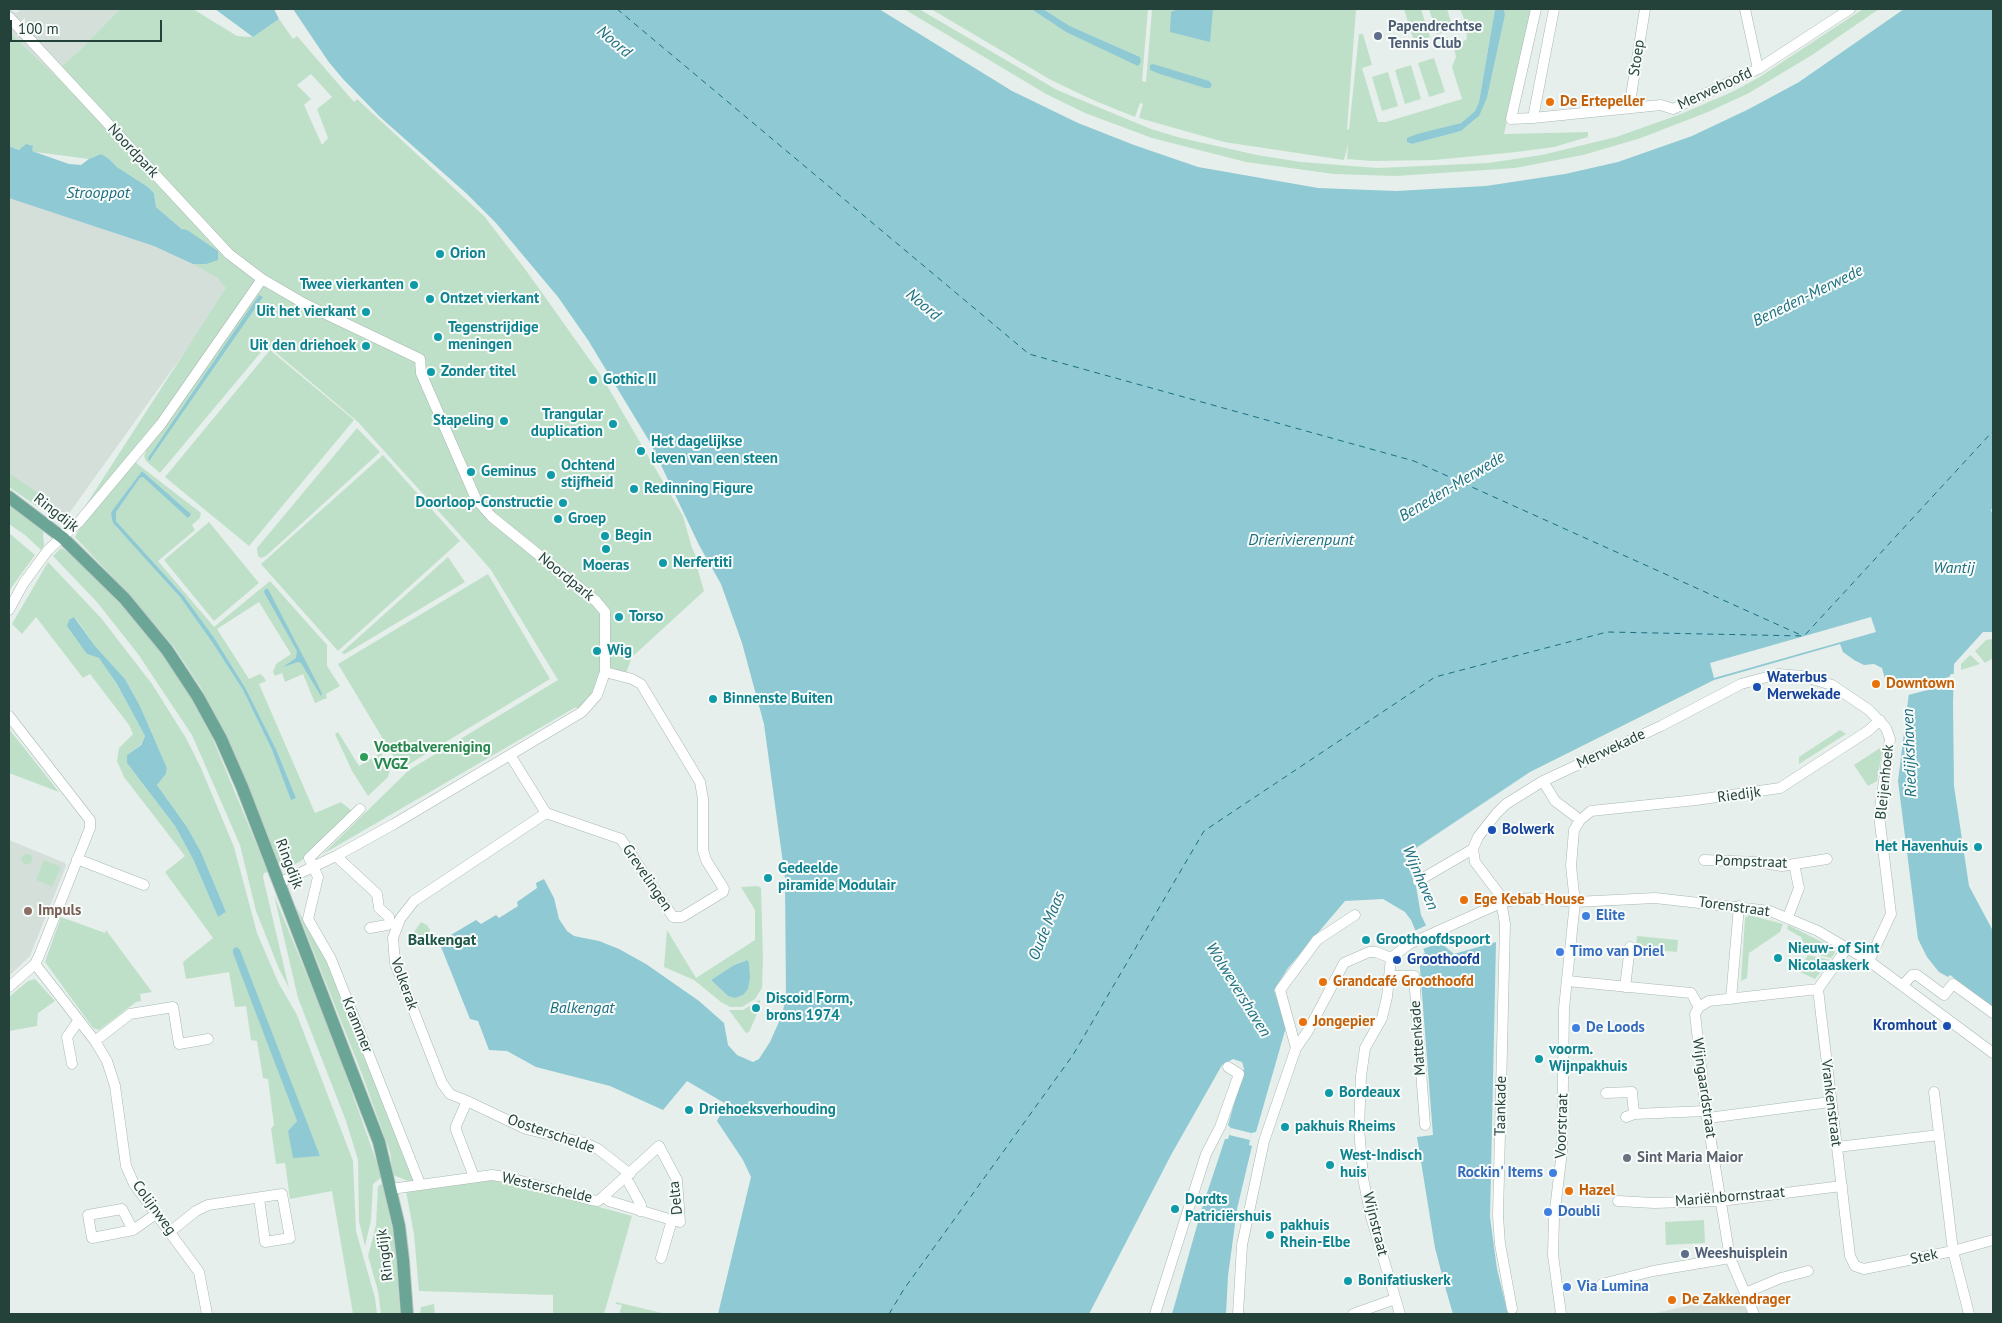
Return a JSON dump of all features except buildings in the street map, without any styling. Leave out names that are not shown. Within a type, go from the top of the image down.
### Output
[{"type":"main road","name":"Ringdijk","points":[[9,497],[63,538],[124,599],[167,650],[198,698],[221,739],[379,1142],[391,1189],[404,1260],[407,1314]]},
{"type":"street","name":"Merwehoofd","points":[[1536,9],[1511,119],[1661,105],[1673,108],[1758,69],[1850,9]]},
{"type":"street","points":[[1533,118],[1554,9]]},
{"type":"street","name":"Stoep","points":[[1629,108],[1645,9]]},
{"type":"street","points":[[1745,9],[1758,69]]},
{"type":"street","name":"Noordpark","points":[[9,17],[229,254],[262,279],[326,316],[420,359],[421,373],[476,499],[492,517],[596,601],[605,612],[605,672],[597,695],[591,704],[510,755],[336,856],[279,883]]},
{"type":"street","points":[[9,610],[23,584],[48,550],[63,538],[130,464],[161,424],[262,279]]},
{"type":"street","name":"Grevelingen","points":[[546,813],[621,839],[674,917],[682,918],[723,892],[724,889],[706,860],[703,850],[703,799],[700,782],[641,684],[632,679],[605,672]]},
{"type":"street","name":"Merwekade","points":[[1418,881],[1473,849],[1478,837],[1496,814],[1512,800],[1543,781],[1753,680],[1778,674],[1802,676],[1832,685],[1880,720]]},
{"type":"street","points":[[9,716],[90,820],[77,859],[35,964],[9,987]]},
{"type":"street","name":"Riedijk","points":[[1577,818],[1591,811],[1696,800],[1780,788],[1868,731],[1880,720]]},
{"type":"street","name":"Bleijenhoek","points":[[1869,961],[1892,914],[1879,815],[1890,740],[1886,728],[1880,720]]},
{"type":"street","points":[[510,755],[546,813]]},
{"type":"street","points":[[1543,781],[1555,801],[1577,818]]},
{"type":"street","points":[[312,867],[310,856],[360,809]]},
{"type":"street","name":"Volkerak","points":[[467,1101],[450,1094],[442,1083],[395,963],[393,938],[400,918],[414,901],[546,813]]},
{"type":"street","name":"Voorstraat","points":[[1561,1314],[1553,1255],[1562,1151],[1564,1008],[1575,902],[1571,866],[1577,818]]},
{"type":"street","points":[[1473,849],[1475,862],[1503,902]]},
{"type":"street","points":[[336,856],[377,894],[379,908],[390,917],[390,923],[370,928]]},
{"type":"street","points":[[77,859],[144,884]]},
{"type":"street","name":"Pompstraat","points":[[1704,860],[1757,862],[1782,866],[1827,859]]},
{"type":"street","points":[[1788,917],[1799,888],[1794,864]]},
{"type":"street","name":"Krammer","points":[[312,867],[318,877],[308,919],[331,959],[420,1184]]},
{"type":"street","name":"Torenstraat","points":[[1391,958],[1401,949],[1418,940],[1503,902],[1531,898],[1575,902],[1655,898],[1770,910],[1818,931],[1869,961],[1993,1053]]},
{"type":"street","name":"Taankade","points":[[1503,902],[1506,934],[1498,1216],[1500,1244],[1512,1310]]},
{"type":"street","points":[[1731,999],[1739,906]]},
{"type":"street","points":[[1296,1048],[1280,990],[1318,940],[1355,915]]},
{"type":"street","points":[[1625,987],[1630,947]]},
{"type":"street","points":[[1567,981],[1691,993],[1700,1006],[1709,1001],[1818,989],[1847,948]]},
{"type":"street","points":[[1238,1314],[1242,1245],[1264,1141],[1296,1048],[1308,1031],[1344,963],[1369,952],[1376,952],[1391,958]]},
{"type":"street","name":"Wijnstraat","points":[[1391,958],[1387,997],[1382,1018],[1365,1048],[1361,1076],[1359,1128],[1363,1178],[1371,1217],[1400,1314]]},
{"type":"street","name":"Colijnweg","points":[[35,964],[95,1041],[107,1061],[115,1086],[126,1166],[134,1184],[171,1231],[199,1272],[207,1314]]},
{"type":"street","points":[[1902,986],[1909,978],[1917,975],[1944,995],[1952,984],[1993,1013]]},
{"type":"street","name":"Mattenkade","points":[[1389,976],[1414,976],[1425,1125]]},
{"type":"street","name":"Vrankenstraat","points":[[1818,989],[1830,1102],[1850,1256],[1855,1266]]},
{"type":"street","name":"Wijngaardstraat","points":[[1700,1006],[1694,1018],[1720,1201]]},
{"type":"street","points":[[95,1041],[130,1014],[173,1007],[179,1044],[208,1040]]},
{"type":"street","points":[[72,1064],[66,1036],[79,1020]]},
{"type":"street","points":[[1154,1314],[1206,1154],[1220,1128],[1240,1074],[1228,1067]]},
{"type":"street","points":[[1606,1093],[1632,1092],[1630,1115],[1707,1114],[1830,1102]]},
{"type":"street","points":[[1934,1092],[1953,1251],[1969,1314]]},
{"type":"street","points":[[467,1101],[456,1130],[474,1177]]},
{"type":"street","name":"Oosterschelde","points":[[467,1101],[530,1130],[586,1142],[598,1149],[630,1178]]},
{"type":"street","points":[[1837,1147],[1939,1135]]},
{"type":"street","name":"Delta","points":[[604,1196],[630,1178],[659,1146],[677,1180],[680,1222],[672,1220],[661,1258]]},
{"type":"street","name":"Westerschelde","points":[[391,1189],[492,1175],[591,1200],[598,1201],[604,1196],[609,1201],[672,1220]]},
{"type":"street","points":[[630,1178],[641,1205],[640,1211]]},
{"type":"street","name":"Mariënbornstraat","points":[[1618,1201],[1654,1203],[1720,1201],[1842,1186]]},
{"type":"street","points":[[171,1231],[196,1211],[208,1206],[282,1194],[290,1238],[265,1242],[259,1198]]},
{"type":"street","points":[[1720,1201],[1730,1258],[1754,1314]]},
{"type":"street","points":[[133,1230],[156,1214]]},
{"type":"street","name":"Stek","points":[[1855,1266],[1864,1270],[1953,1251],[1993,1240]]},
{"type":"street","points":[[1602,1284],[1653,1271],[1730,1258]]},
{"type":"street","points":[[1745,1294],[1790,1275],[1808,1271]]},
{"type":"street","points":[[1353,1314],[1395,1299]]},
{"type":"shaded area","points":[[9,9],[16,13],[21,9],[120,9],[79,51],[59,68],[58,78],[9,32]]},
{"type":"shaded area","points":[[9,173],[237,279],[65,519],[9,481]]},
{"type":"shaded area","name":"Impuls","points":[[9,840],[65,863],[66,866],[30,956],[9,976]]},
{"type":"shaded area","points":[[1738,1293],[1748,1314],[1651,1314],[1710,1301]]},
{"type":"green space","points":[[120,9],[193,9],[237,36],[253,37],[279,19],[293,39],[297,36],[354,102],[357,99],[484,216],[525,269],[602,377],[683,516],[692,548],[700,565],[697,567],[704,591],[632,657],[626,673],[617,671],[578,709],[576,707],[323,854],[409,770],[558,680],[491,570],[358,422],[267,345],[160,473],[146,461],[144,456],[148,446],[169,422],[244,299],[157,421],[82,511],[226,288],[218,278],[193,264],[206,264],[185,231],[156,207],[154,193],[117,167],[108,158],[101,154],[89,159],[20,150],[9,146],[9,32],[58,78],[128,152],[59,68],[79,51]],"holes":[[[311,74],[332,97],[317,109],[328,138],[322,145],[304,105],[311,99],[297,85]]]},
{"type":"green space","points":[[904,9],[919,9],[1057,90],[1151,129],[1181,138],[1257,155],[1301,162],[1378,168],[1488,163],[1542,155],[1616,137],[1681,114],[1734,91],[1758,78],[1863,9],[1879,9],[1812,55],[1749,93],[1708,112],[1638,139],[1583,155],[1515,168],[1396,176],[1334,174],[1246,162],[1152,138],[1085,113],[1046,94]]},
{"type":"green space","points":[[931,9],[1031,9],[1066,32],[1140,57],[1070,26],[1043,9],[1148,9],[1142,81],[1146,82],[1152,9],[1356,9],[1347,129],[1349,130],[1359,34],[1363,34],[1372,65],[1362,68],[1378,122],[1386,122],[1462,99],[1452,67],[1456,57],[1454,47],[1467,39],[1466,24],[1460,9],[1495,9],[1479,102],[1475,111],[1461,123],[1408,138],[1407,142],[1412,144],[1461,131],[1477,118],[1487,98],[1505,15],[1504,9],[1532,9],[1504,134],[1588,132],[1588,137],[1554,147],[1516,152],[1434,160],[1372,161],[1347,159],[1348,144],[1344,160],[1224,142],[1139,118],[1143,104],[1140,103],[1135,117],[1093,100],[1051,80]]},
{"type":"green space","points":[[1404,9],[1421,9],[1430,37],[1414,41]]},
{"type":"green space","points":[[1429,9],[1447,9],[1453,29],[1437,34]]},
{"type":"green space","points":[[1434,58],[1445,92],[1429,97],[1418,63]]},
{"type":"green space","points":[[1411,65],[1421,99],[1405,104],[1395,70]]},
{"type":"green space","points":[[1388,72],[1398,106],[1382,111],[1372,77]]},
{"type":"green space","points":[[270,350],[354,420],[249,546],[165,477]]},
{"type":"green space","points":[[357,428],[380,452],[266,556],[261,558],[258,556],[257,548]]},
{"type":"green space","points":[[383,455],[460,541],[338,651],[261,564]]},
{"type":"green space","points":[[135,462],[201,513],[200,518],[192,525],[195,530],[158,561],[214,627],[270,581],[327,645],[327,666],[340,686],[326,694],[327,698],[315,703],[303,674],[285,682],[282,673],[275,676],[273,672],[276,664],[291,654],[259,602],[217,629],[249,679],[260,674],[266,681],[259,684],[315,813],[341,802],[352,811],[301,861],[290,867],[277,867],[224,732],[201,688],[174,647],[133,599],[75,537],[82,524]],"holes":[[[142,471],[191,514],[143,477],[140,478],[116,512],[116,521],[183,595],[215,639],[246,689],[276,749],[296,798],[291,799],[272,750],[243,690],[212,642],[180,597],[144,555],[117,528],[111,514]]]},
{"type":"green space","points":[[9,473],[44,497],[38,507],[9,487]]},
{"type":"green space","points":[[9,504],[43,530],[44,546],[41,550],[25,535],[9,524]]},
{"type":"green space","points":[[209,522],[259,583],[214,621],[164,560]]},
{"type":"green space","points":[[9,533],[35,555],[9,591]]},
{"type":"green space","points":[[61,548],[71,553],[124,608],[163,654],[190,695],[212,737],[268,872],[264,873],[263,877],[289,988],[279,969],[256,911],[240,845],[192,735],[138,654],[96,601],[53,556]]},
{"type":"green space","points":[[448,557],[465,582],[345,654],[341,653]]},
{"type":"green space","points":[[48,562],[101,618],[152,684],[186,738],[201,768],[234,847],[257,933],[278,982],[297,1015],[353,1161],[356,1231],[375,1298],[377,1314],[353,1314],[332,1191],[290,1199],[285,1163],[276,1164],[271,1128],[274,1125],[268,1079],[263,1078],[257,1041],[251,1040],[246,1006],[235,1007],[229,972],[186,979],[183,962],[213,938],[165,872],[185,856],[124,777],[117,761],[119,748],[133,734],[129,725],[90,674],[83,678],[36,617],[22,634],[12,624]],"holes":[[[75,617],[95,646],[125,679],[140,706],[167,768],[166,774],[157,785],[187,827],[201,852],[226,912],[218,917],[193,859],[175,826],[127,763],[127,755],[140,745],[145,736],[117,684],[99,658],[87,654]],[[233,949],[320,1156],[288,1132],[297,1121]]]},
{"type":"green space","points":[[488,574],[550,679],[401,769],[338,664]]},
{"type":"green space","points":[[1993,639],[1993,658],[1985,663],[1975,651],[1986,640]]},
{"type":"green space","points":[[1970,655],[1980,664],[1961,670],[1961,664]]},
{"type":"green space","points":[[9,729],[59,792],[9,773]]},
{"type":"green space","points":[[1840,730],[1846,734],[1799,764],[1799,757]]},
{"type":"green space","points":[[338,732],[359,766],[381,753],[390,769],[388,777],[368,796],[352,771],[335,734]]},
{"type":"green space","points":[[1883,746],[1877,781],[1868,786],[1854,765]]},
{"type":"green space","points":[[27,853],[33,859],[27,865],[21,859]]},
{"type":"green space","points":[[44,860],[61,867],[52,887],[36,880]]},
{"type":"green space","points":[[758,886],[761,888],[762,988],[755,999],[742,1007],[730,1007],[694,980],[664,967],[667,930],[696,978],[755,940],[755,910],[741,887]],"holes":[[[746,960],[728,996],[711,980],[734,965]]]},
{"type":"green space","points":[[274,895],[332,1036],[382,1177],[373,1184],[371,1220],[365,1246],[359,1221],[358,1160],[346,1121],[298,998]]},
{"type":"green space","points":[[295,905],[330,967],[414,1181],[411,1182],[393,1175],[390,1152],[362,1074]]},
{"type":"green space","points":[[1749,915],[1783,924],[1780,932],[1749,953],[1747,978],[1741,981],[1745,918]]},
{"type":"green space","points":[[61,917],[105,933],[106,930],[152,992],[140,994],[141,1001],[136,1002],[99,1030],[93,1028],[45,962]]},
{"type":"green space","points":[[421,922],[427,925],[430,930],[429,935],[420,943],[416,943],[414,932]]},
{"type":"green space","points":[[1788,925],[1824,943],[1834,949],[1835,953],[1831,958],[1808,952],[1801,937],[1787,929]]},
{"type":"green space","points":[[1637,936],[1678,940],[1677,952],[1636,948]]},
{"type":"green space","points":[[1808,955],[1830,960],[1815,979],[1798,971]]},
{"type":"green space","points":[[35,979],[55,1001],[38,1013],[37,1026],[9,1031],[9,997],[28,981]]},
{"type":"green space","points":[[759,1000],[758,1012],[749,1032],[746,1033],[729,1010],[743,1010]]},
{"type":"green space","points":[[496,1179],[632,1216],[604,1314],[553,1314],[553,1295],[419,1291],[414,1234],[406,1191]]},
{"type":"green space","points":[[384,1183],[396,1251],[400,1314],[381,1314],[378,1291],[368,1256],[376,1225],[378,1186]]},
{"type":"green space","points":[[1704,1220],[1705,1243],[1666,1245],[1665,1222]]},
{"type":"green space","points":[[616,1302],[666,1314],[619,1314],[622,1305],[616,1304]]},
{"type":"green space","points":[[434,1304],[435,1314],[420,1314],[421,1307]]},
{"type":"water","points":[[215,9],[274,9],[279,19],[253,37]]},
{"type":"water","points":[[293,9],[879,9],[1012,91],[1078,123],[1134,145],[1198,167],[1318,188],[1396,191],[1486,186],[1565,174],[1618,162],[1692,136],[1749,109],[1799,82],[1904,9],[1993,9],[1993,507],[1991,510],[1993,516],[1993,632],[1983,632],[1954,664],[1953,704],[1954,786],[1969,886],[1993,931],[1993,1007],[1950,975],[1948,977],[1939,972],[1927,957],[1918,939],[1898,781],[1910,685],[1905,682],[1887,686],[1882,668],[1874,664],[1864,665],[1854,660],[1843,652],[1840,644],[1714,680],[1530,772],[1410,852],[1421,915],[1436,946],[1442,944],[1454,954],[1496,942],[1490,1217],[1497,1269],[1508,1314],[1453,1314],[1435,1248],[1417,1137],[1433,1135],[1419,956],[1425,953],[1411,920],[1405,912],[1383,899],[1345,901],[1288,968],[1274,990],[1286,1027],[1256,1132],[1251,1133],[1249,1145],[1252,1146],[1237,1209],[1228,1276],[1226,1314],[1172,1314],[1202,1208],[1225,1139],[1228,1139],[1231,1128],[1228,1125],[1244,1069],[1242,1062],[1233,1059],[1222,1065],[1171,1155],[1089,1314],[718,1314],[751,1177],[743,1160],[717,1121],[726,1104],[687,1081],[663,1110],[610,1086],[536,1067],[507,1051],[489,1050],[478,1021],[470,1019],[439,942],[476,920],[481,924],[496,915],[499,918],[518,906],[517,902],[537,888],[536,883],[544,879],[554,898],[559,919],[567,931],[574,936],[599,941],[619,949],[646,964],[699,1001],[724,1023],[728,1045],[737,1055],[753,1062],[759,1059],[770,1042],[782,1015],[786,997],[785,878],[764,724],[742,643],[721,584],[699,545],[651,444],[588,340],[558,297],[496,223],[466,193],[380,117],[343,79],[328,61]]},
{"type":"water","points":[[1031,9],[1043,9],[1070,26],[1140,57],[1141,62],[1138,66],[1066,32]]},
{"type":"water","points":[[1178,9],[1213,9],[1210,42],[1170,32],[1171,12]]},
{"type":"water","points":[[1495,9],[1504,9],[1505,15],[1487,98],[1479,116],[1461,131],[1412,144],[1407,142],[1407,138],[1417,134],[1461,123],[1475,111],[1479,102]]},
{"type":"water","points":[[1153,64],[1209,81],[1212,85],[1210,88],[1205,88],[1160,74],[1150,70],[1150,65]]},
{"type":"water","name":"Strooppot","points":[[26,144],[33,146],[32,151],[69,164],[81,165],[101,154],[108,158],[117,167],[148,187],[154,193],[156,207],[182,229],[187,230],[218,251],[218,260],[206,264],[193,264],[154,246],[9,198],[9,146],[19,150]]},
{"type":"water","points":[[259,295],[263,297],[149,461],[148,458]]},
{"type":"water","points":[[142,471],[191,514],[188,518],[143,477],[140,478],[116,512],[116,521],[183,595],[215,639],[246,689],[276,749],[296,798],[291,800],[272,750],[243,690],[212,642],[180,597],[113,523],[112,511]]},
{"type":"water","points":[[265,589],[268,589],[317,683],[322,694],[321,696],[301,663],[298,662],[283,667],[296,658],[297,651],[264,592]]},
{"type":"water","points":[[74,617],[95,646],[125,679],[140,706],[167,768],[166,774],[157,785],[187,827],[201,852],[226,912],[218,917],[193,859],[175,826],[127,763],[127,755],[141,745],[145,736],[117,684],[99,658],[87,654],[67,626],[69,620]]},
{"type":"water","points":[[237,947],[240,950],[320,1156],[293,1158],[288,1131],[297,1121],[233,953],[233,949]]},
{"type":"water","points":[[747,960],[750,977],[748,989],[743,995],[735,998],[728,996],[711,980],[734,965]]},
{"type":"pier","points":[[1871,617],[1876,632],[1714,678],[1710,663]]},
{"type":"pier","points":[[1951,674],[1956,674],[1956,683],[1908,695],[1907,688],[1949,677]]},
{"type":"pier","points":[[1427,925],[1436,944],[1423,949],[1414,931]]},
{"type":"pier","points":[[1231,1128],[1251,1133],[1250,1140],[1229,1135]]},
{"type":"ferry route","points":[[617,9],[1029,354],[1414,461],[1803,636]]},
{"type":"ferry route","points":[[889,1314],[904,1289],[1073,1055],[1204,831],[1435,677],[1607,632],[1804,636],[1993,431]]},
{"type":"place","name":"Papendrechtse Tennis Club","points":[[1378,36]]},
{"type":"place","name":"De Ertepeller","points":[[1550,102]]},
{"type":"place","name":"Orion","points":[[440,254]]},
{"type":"place","name":"Twee vierkanten","points":[[414,285]]},
{"type":"place","name":"Ontzet vierkant","points":[[430,299]]},
{"type":"place","name":"Uit het vierkant","points":[[366,312]]},
{"type":"place","name":"Tegenstrijdige meningen","points":[[438,337]]},
{"type":"place","name":"Uit den driehoek","points":[[366,346]]},
{"type":"place","name":"Zonder titel","points":[[431,372]]},
{"type":"place","name":"Gothic II","points":[[593,380]]},
{"type":"place","name":"Stapeling","points":[[504,421]]},
{"type":"place","name":"Trangular duplication","points":[[613,424]]},
{"type":"place","name":"Het dagelijkse leven van een steen","points":[[641,451]]},
{"type":"place","name":"Geminus","points":[[471,472]]},
{"type":"place","name":"Ochtend stijfheid","points":[[551,475]]},
{"type":"place","name":"Redinning Figure","points":[[634,489]]},
{"type":"place","name":"Doorloop-Constructie","points":[[563,503]]},
{"type":"place","name":"Groep","points":[[558,519]]},
{"type":"place","name":"Begin","points":[[605,536]]},
{"type":"place","name":"Moeras","points":[[606,549]]},
{"type":"place","name":"Nerfertiti","points":[[663,563]]},
{"type":"place","name":"Torso","points":[[619,617]]},
{"type":"place","name":"Wig","points":[[597,651]]},
{"type":"place","name":"Downtown","points":[[1876,684]]},
{"type":"place","name":"Waterbus Merwekade","points":[[1757,687]]},
{"type":"place","name":"Binnenste Buiten","points":[[713,699]]},
{"type":"place","name":"Voetbalvereniging VVGZ","points":[[364,757]]},
{"type":"place","name":"Bolwerk","points":[[1492,830]]},
{"type":"place","name":"Het Havenhuis","points":[[1978,847]]},
{"type":"place","name":"Gedeelde piramide Modulair","points":[[768,878]]},
{"type":"place","name":"Ege Kebab House","points":[[1464,900]]},
{"type":"place","name":"Impuls","points":[[28,911]]},
{"type":"place","name":"Elite","points":[[1586,916]]},
{"type":"place","name":"Groothoofdspoort","points":[[1366,940]]},
{"type":"place","name":"Timo van Driel","points":[[1560,952]]},
{"type":"place","name":"Nieuw- of Sint Nicolaaskerk","points":[[1778,958]]},
{"type":"place","name":"Groothoofd","points":[[1397,960]]},
{"type":"place","name":"Grandcafé Groothoofd","points":[[1323,982]]},
{"type":"place","name":"Discoid Form, brons 1974","points":[[756,1008]]},
{"type":"place","name":"Jongepier","points":[[1303,1022]]},
{"type":"place","name":"Kromhout","points":[[1947,1026]]},
{"type":"place","name":"De Loods","points":[[1576,1028]]},
{"type":"place","name":"voorm. Wijnpakhuis","points":[[1539,1059]]},
{"type":"place","name":"Bordeaux","points":[[1329,1093]]},
{"type":"place","name":"Driehoeksverhouding","points":[[689,1110]]},
{"type":"place","name":"pakhuis Rheims","points":[[1285,1127]]},
{"type":"place","name":"Sint Maria Maior","points":[[1627,1158]]},
{"type":"place","name":"West-Indisch huis","points":[[1330,1165]]},
{"type":"place","name":"Rockin' Items","points":[[1553,1173]]},
{"type":"place","name":"Hazel","points":[[1569,1191]]},
{"type":"place","name":"Dordts Patriciërshuis","points":[[1175,1209]]},
{"type":"place","name":"Doubli","points":[[1548,1212]]},
{"type":"place","name":"pakhuis Rhein-Elbe","points":[[1270,1235]]},
{"type":"place","name":"Weeshuisplein","points":[[1685,1254]]},
{"type":"place","name":"Bonifatiuskerk","points":[[1348,1281]]},
{"type":"place","name":"Via Lumina","points":[[1567,1287]]},
{"type":"place","name":"De Zakkendrager","points":[[1672,1300]]},
{"type":"district","name":"Balkengat","points":[[442,940]]},
{"type":"water label","name":"Noord","points":[[614,42]]},
{"type":"water label","name":"Beneden-Merwede","points":[[1808,296]]},
{"type":"water label","name":"Noord","points":[[923,305]]},
{"type":"water label","name":"Beneden-Merwede","points":[[1452,487]]},
{"type":"water label","name":"Drierivierenpunt","points":[[1301,540]]},
{"type":"water label","name":"Wantij","points":[[1954,568]]},
{"type":"water label","name":"Riedijkshaven","points":[[1910,753]]},
{"type":"water label","name":"Wijnhaven","points":[[1420,878]]},
{"type":"water label","name":"Oude Maas","points":[[1047,926]]},
{"type":"water label","name":"Wolwevershaven","points":[[1238,990]]}]
